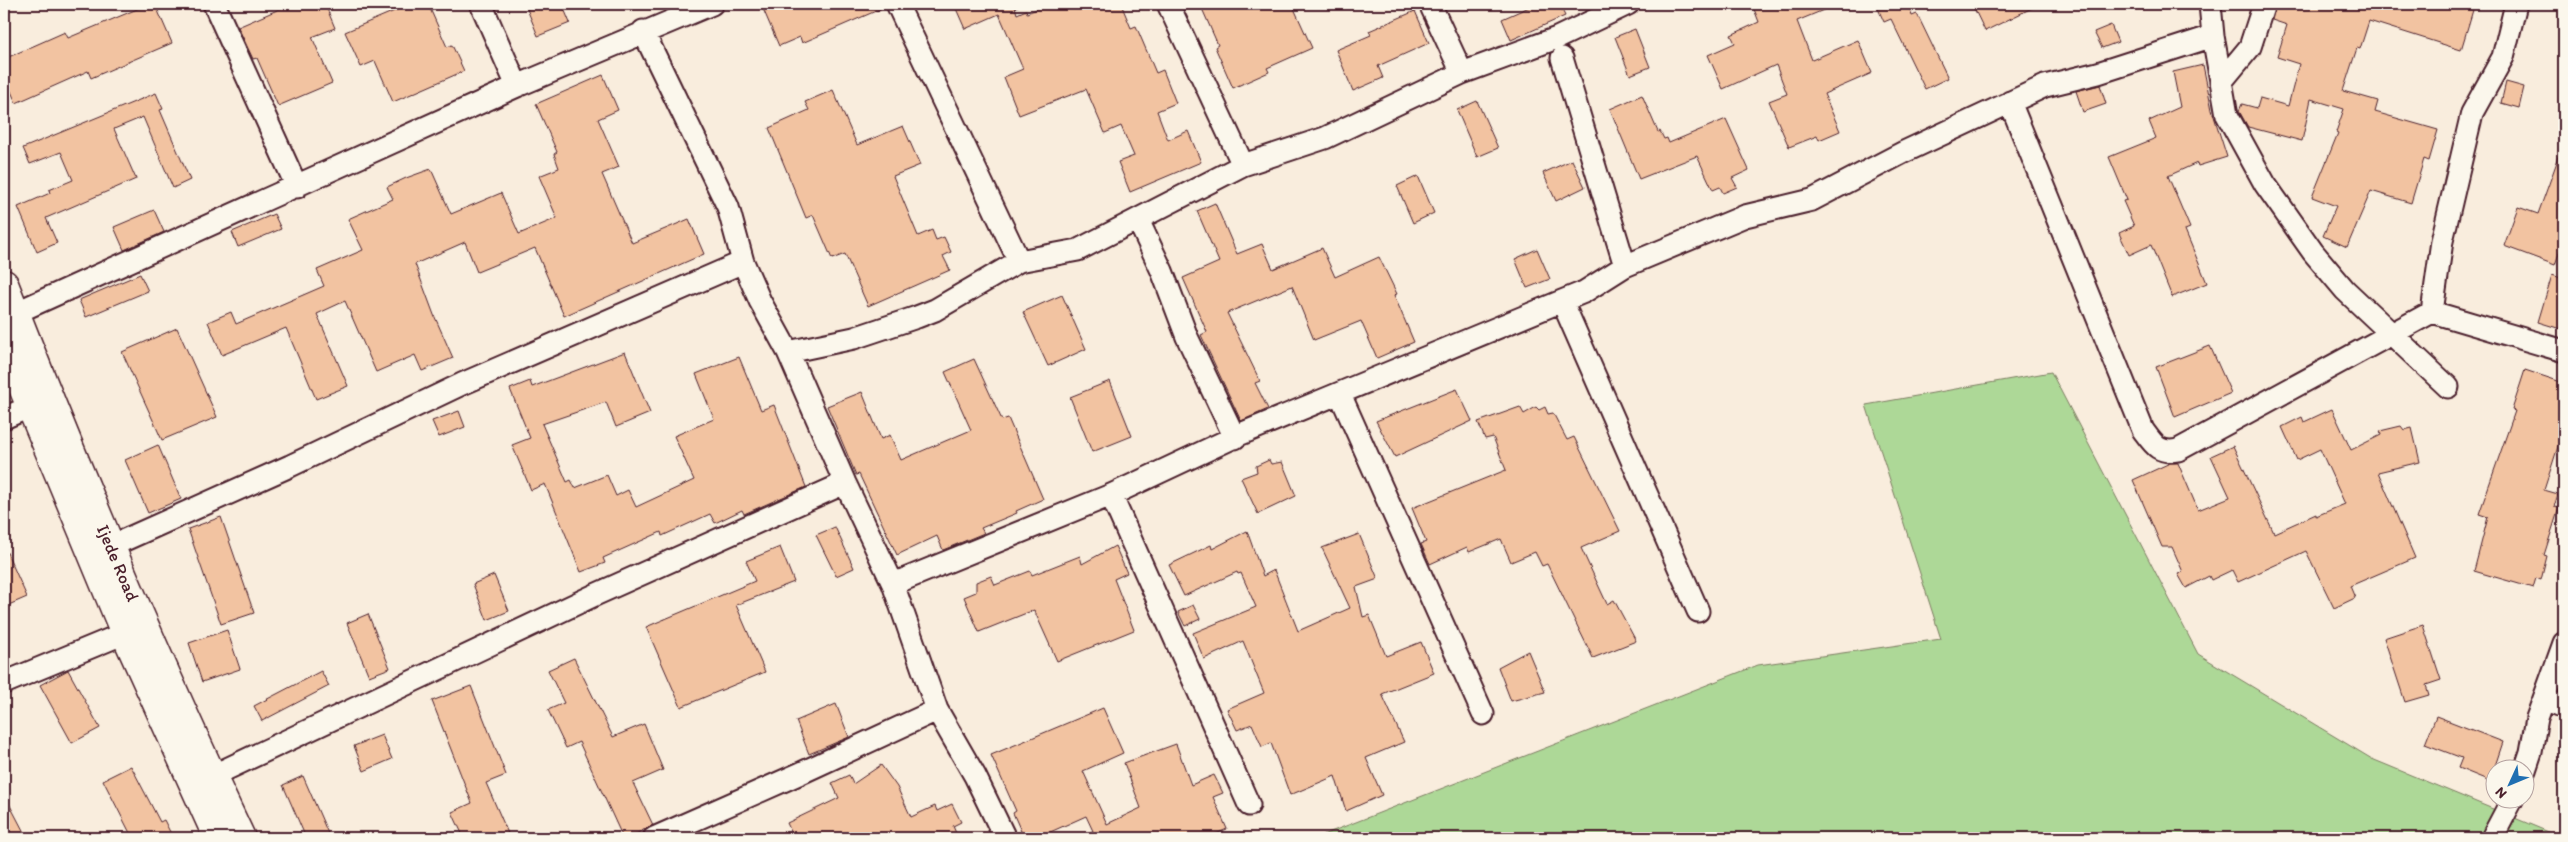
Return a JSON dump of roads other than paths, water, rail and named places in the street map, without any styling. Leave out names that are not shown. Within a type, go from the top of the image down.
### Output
[{"type":"main road","name":"Ijede Road","points":[[4,284],[111,546],[212,776],[242,838]]},
{"type":"main road","name":"Ijede Road","points":[[4,342],[29,407],[125,633],[218,838]]},
{"type":"street","points":[[214,4],[296,187]]},
{"type":"street","points":[[481,4],[517,86]]},
{"type":"street","points":[[15,313],[517,86],[712,4]]},
{"type":"street","points":[[897,4],[1019,261]]},
{"type":"street","points":[[1168,4],[1242,165]]},
{"type":"street","points":[[1430,4],[1462,73]]},
{"type":"street","points":[[788,352],[854,338],[935,310],[1019,261],[1078,250],[1242,165],[1326,138],[1462,73],[1558,38],[1628,4]]},
{"type":"street","points":[[2210,4],[2212,36],[2227,115],[2265,184],[2313,252],[2345,290],[2448,387]]},
{"type":"street","points":[[2221,82],[2250,48],[2264,4]]},
{"type":"street","points":[[2432,312],[2442,241],[2472,113],[2503,57],[2516,4]]},
{"type":"street","points":[[643,32],[728,207],[743,262],[760,301],[788,352],[844,483],[893,584],[937,710],[975,776],[1004,838]]},
{"type":"street","points":[[893,584],[1111,495],[1236,438],[1584,292],[1625,266],[1745,216],[1812,200],[1904,152],[2045,86],[2098,72],[2212,36]]},
{"type":"street","points":[[1562,58],[1625,266]]},
{"type":"street","points":[[2010,102],[2143,430],[2157,449],[2168,452],[2178,450],[2432,312],[2564,351]]},
{"type":"street","points":[[1138,220],[1162,271],[1187,337],[1236,438]]},
{"type":"street","points":[[111,546],[299,462],[462,384],[743,262]]},
{"type":"street","points":[[1562,301],[1698,611]]},
{"type":"street","points":[[1340,394],[1483,714]]},
{"type":"street","points":[[4,418],[29,407]]},
{"type":"street","points":[[212,776],[597,594],[844,483]]},
{"type":"street","points":[[1111,495],[1249,805]]},
{"type":"street","points":[[4,683],[125,633]]},
{"type":"street","points":[[2528,760],[2544,699],[2564,642]]},
{"type":"street","points":[[2544,699],[2564,706]]},
{"type":"street","points":[[654,838],[937,710]]},
{"type":"street","points":[[2492,838],[2507,810]]}]
